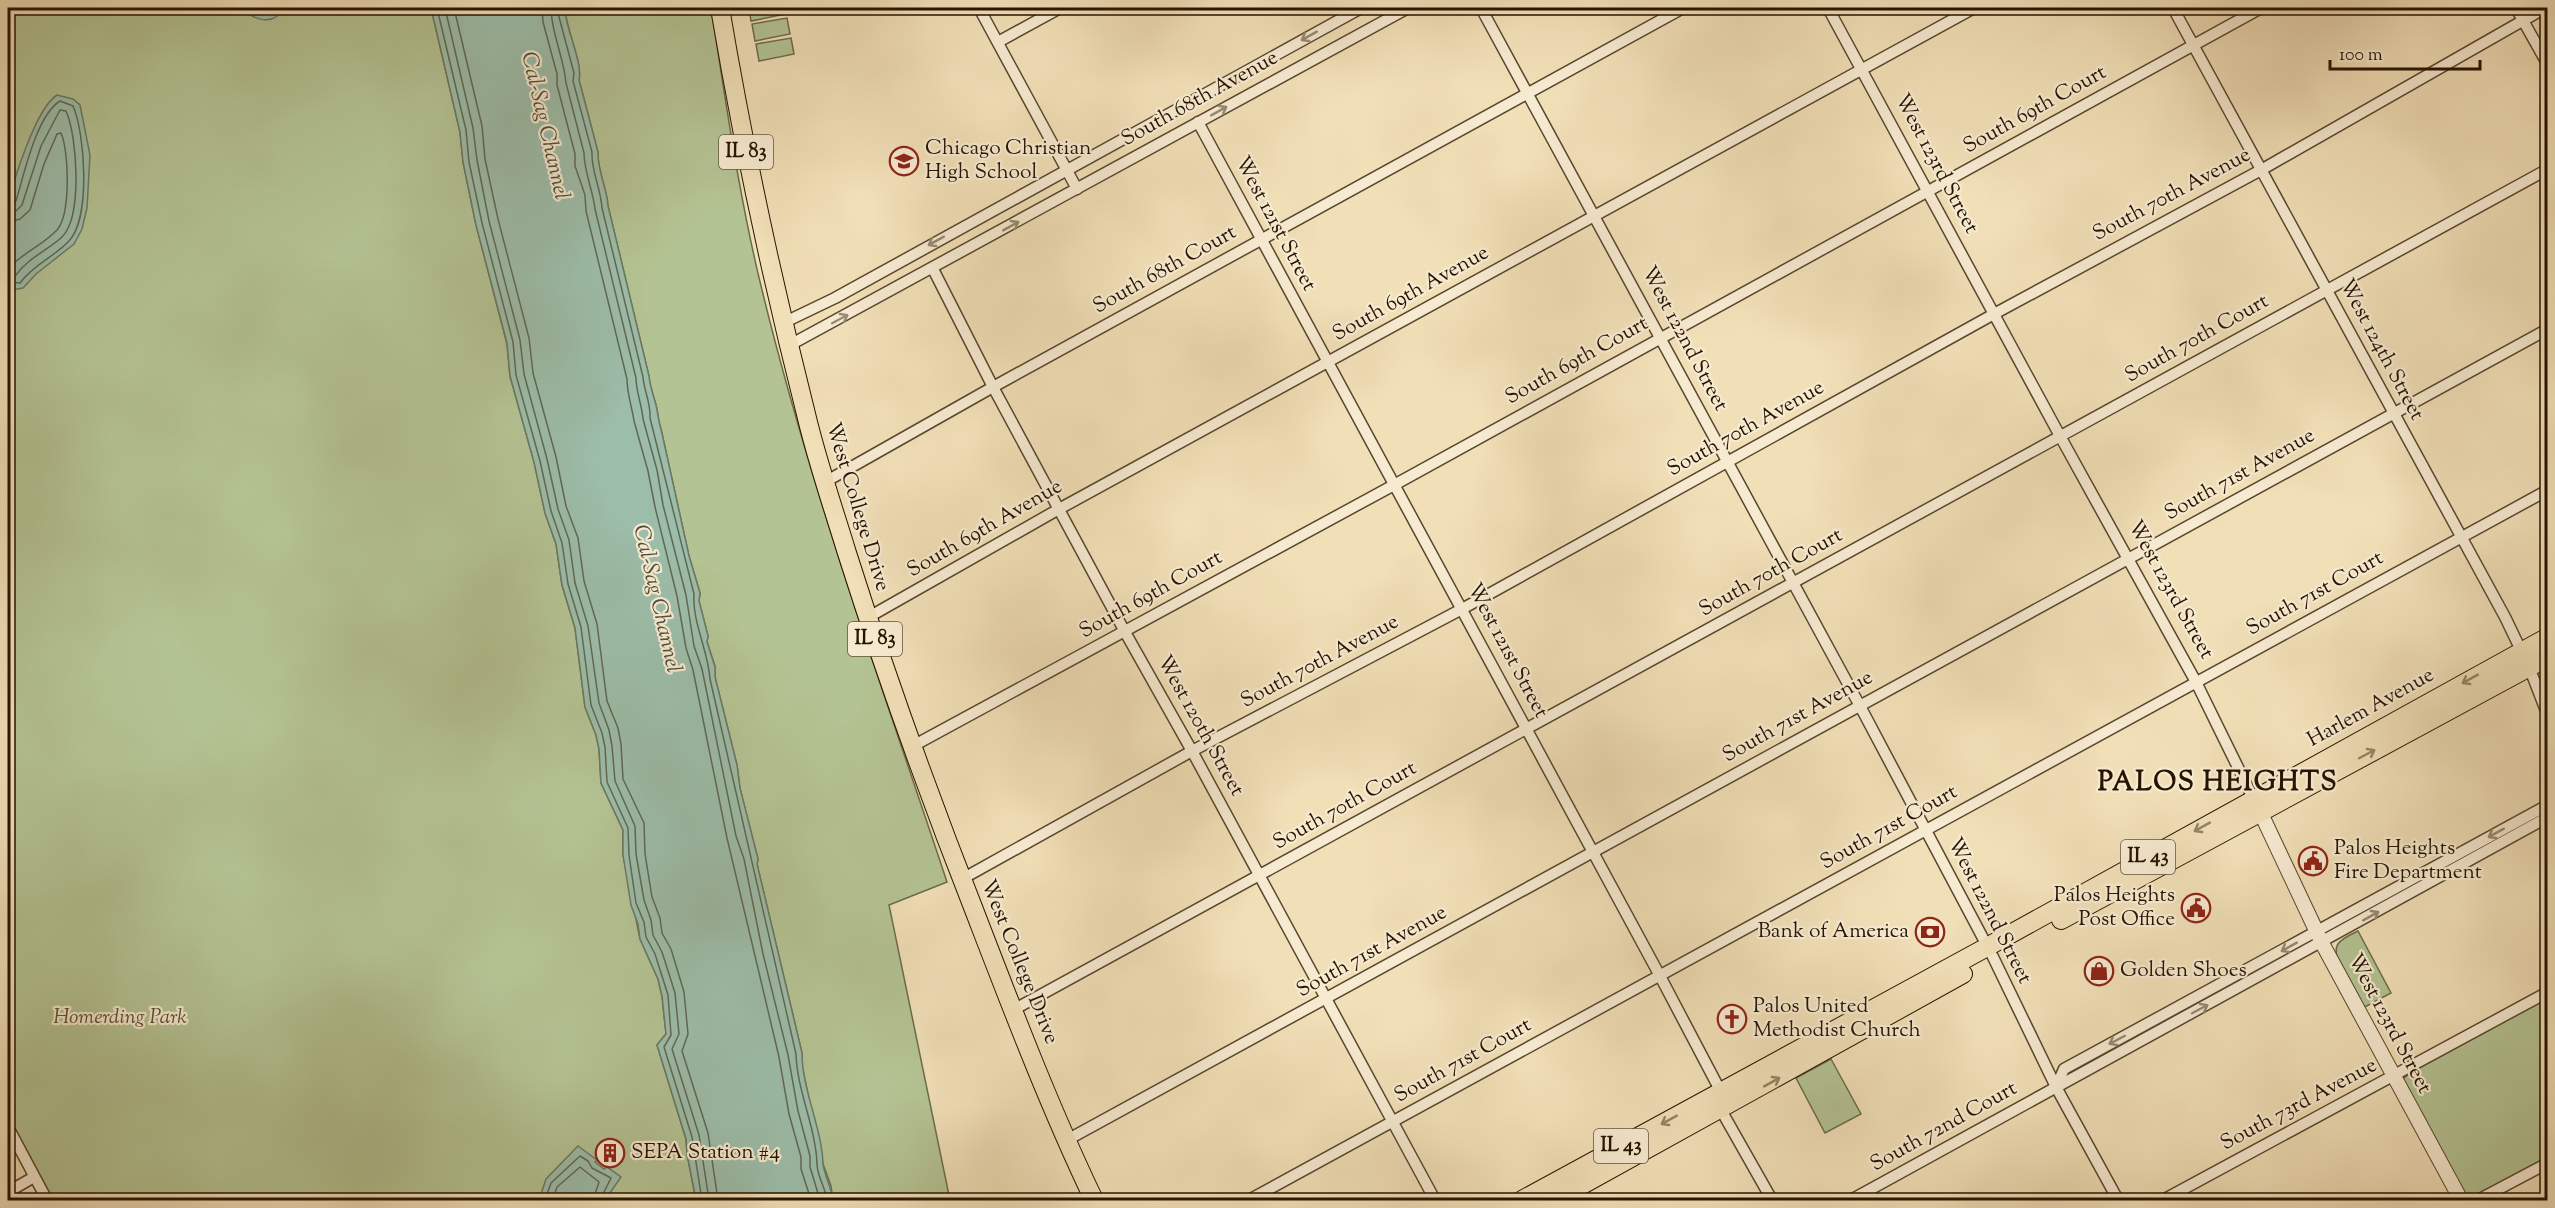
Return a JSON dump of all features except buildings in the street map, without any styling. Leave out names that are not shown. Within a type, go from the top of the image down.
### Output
[{"type":"main road","name":"West College Drive","points":[[720,8],[741,129],[788,346],[825,482],[867,618],[911,747],[1013,1010],[1094,1200]]},
{"type":"main road","name":"Harlem Avenue","points":[[1522,1200],[1720,1092],[1990,952],[2525,659],[2547,637]]},
{"type":"main road","name":"Harlem Avenue","points":[[2525,659],[2547,657]]},
{"type":"main road","name":"Harlem Avenue","points":[[1556,1200],[1721,1110],[1990,952]]},
{"type":"street","points":[[979,8],[1077,189]]},
{"type":"street","points":[[998,42],[1060,8]]},
{"type":"street","points":[[783,323],[835,298],[1066,168],[1360,8]]},
{"type":"street","name":"South 68th Avenue","points":[[788,346],[1408,8]]},
{"type":"street","name":"West 122nd Street","points":[[1481,8],[1860,706],[1990,952],[2056,1087],[2118,1200]]},
{"type":"street","name":"South 68th Court","points":[[825,482],[993,387],[1683,8]]},
{"type":"street","name":"West 123rd Street","points":[[1828,8],[2196,682],[2320,937],[2393,1077],[2461,1200]]},
{"type":"street","name":"South 69th Avenue","points":[[867,618],[1059,509],[1974,8]]},
{"type":"street","name":"West 124th Street","points":[[2173,8],[2461,536],[2525,659],[2547,716]]},
{"type":"street","name":"South 69th Court","points":[[911,747],[1394,485],[2261,8]]},
{"type":"street","points":[[2516,8],[2547,65]]},
{"type":"street","name":"South 70th Avenue","points":[[962,879],[1192,751],[1462,609],[1994,314],[2261,170],[2545,8]]},
{"type":"street","name":"West 121st Street","points":[[1198,122],[1660,976],[1720,1092],[1721,1110],[1772,1200]]},
{"type":"street","name":"South 70th Court","points":[[1013,1010],[2547,169]]},
{"type":"street","name":"West 120th Street","points":[[933,269],[993,387],[1125,632],[1260,875],[1325,1000],[1435,1200]]},
{"type":"street","name":"South 71st Avenue","points":[[1067,1140],[2547,329]]},
{"type":"street","name":"South 71st Court","points":[[1249,1200],[2547,489]]},
{"type":"street","name":"South 72nd Court","points":[[1851,1200],[2056,1087],[2320,937],[2402,885],[2547,805]]},
{"type":"street","name":"South 72nd Court","points":[[2320,937],[2407,896],[2547,817]]},
{"type":"street","points":[[2402,885],[2407,896]]},
{"type":"street","name":"South 73rd Avenue","points":[[2163,1200],[2547,992]]},
{"type":"street","points":[[8,1127],[47,1200]]},
{"type":"street","points":[[2478,1200],[2547,1163]]},
{"type":"street","points":[[8,1192],[34,1177]]},
{"type":"green space","name":"Homerding Park","points":[[8,8],[431,8],[460,132],[463,162],[476,225],[507,344],[510,376],[534,462],[545,513],[556,544],[562,585],[575,628],[585,707],[599,749],[601,783],[623,830],[623,855],[640,939],[658,979],[662,996],[666,1034],[657,1045],[686,1139],[696,1200],[52,1200],[8,1119]]},
{"type":"green space","points":[[565,8],[711,8],[746,220],[781,365],[848,588],[947,882],[889,905],[950,1200],[833,1200],[802,1066],[802,1053],[715,677],[715,666],[707,642],[708,636],[699,601],[700,593],[689,556],[656,405],[608,206]]},
{"type":"green space","points":[[749,8],[785,8],[786,14],[751,21]]},
{"type":"green space","points":[[787,18],[790,34],[755,41],[752,24]]},
{"type":"green space","points":[[791,38],[794,54],[759,61],[756,44]]},
{"type":"green space","points":[[2358,931],[2391,993],[2363,1008],[2340,967],[2336,950],[2342,940]]},
{"type":"green space","points":[[2547,997],[2547,1158],[2477,1197],[2464,1195],[2403,1083],[2404,1078],[2415,1069]]},
{"type":"green space","points":[[1831,1059],[1861,1114],[1825,1133],[1796,1078]]},
{"type":"water","points":[[240,8],[283,8],[274,18],[263,20]]},
{"type":"water","name":"Cal-Sag Channel","points":[[431,8],[565,8],[608,206],[656,405],[689,556],[700,593],[699,601],[708,636],[707,642],[715,667],[715,677],[737,765],[740,788],[758,859],[757,864],[802,1053],[805,1081],[822,1150],[823,1167],[833,1200],[696,1200],[686,1139],[657,1045],[666,1034],[662,996],[658,979],[640,939],[638,924],[631,905],[623,855],[623,830],[601,783],[599,749],[585,707],[575,628],[562,585],[556,544],[545,513],[534,462],[510,376],[507,343],[476,225],[463,162],[460,132]]},
{"type":"water","points":[[57,95],[73,99],[80,105],[90,155],[87,208],[82,229],[74,244],[36,274],[23,288],[12,290],[8,286],[6,247],[10,196],[33,130],[49,103]]},
{"type":"water","points":[[578,1146],[597,1160],[595,1162],[604,1169],[607,1167],[621,1177],[605,1200],[539,1200],[546,1179]]},
{"type":"place","name":"Chicago Christian High School","points":[[904,161]]},
{"type":"place","name":"Palos Heights Fire Department","points":[[2313,861]]},
{"type":"place","name":"Palos Heights Post Office","points":[[2196,908]]},
{"type":"place","name":"Bank of America","points":[[1930,932]]},
{"type":"place","name":"Golden Shoes","points":[[2099,971]]},
{"type":"place","name":"Palos United Methodist Church","points":[[1732,1019]]},
{"type":"place","name":"SEPA Station #4","points":[[610,1153]]},
{"type":"district","name":"PALOS HEIGHTS","points":[[2218,783]]}]
